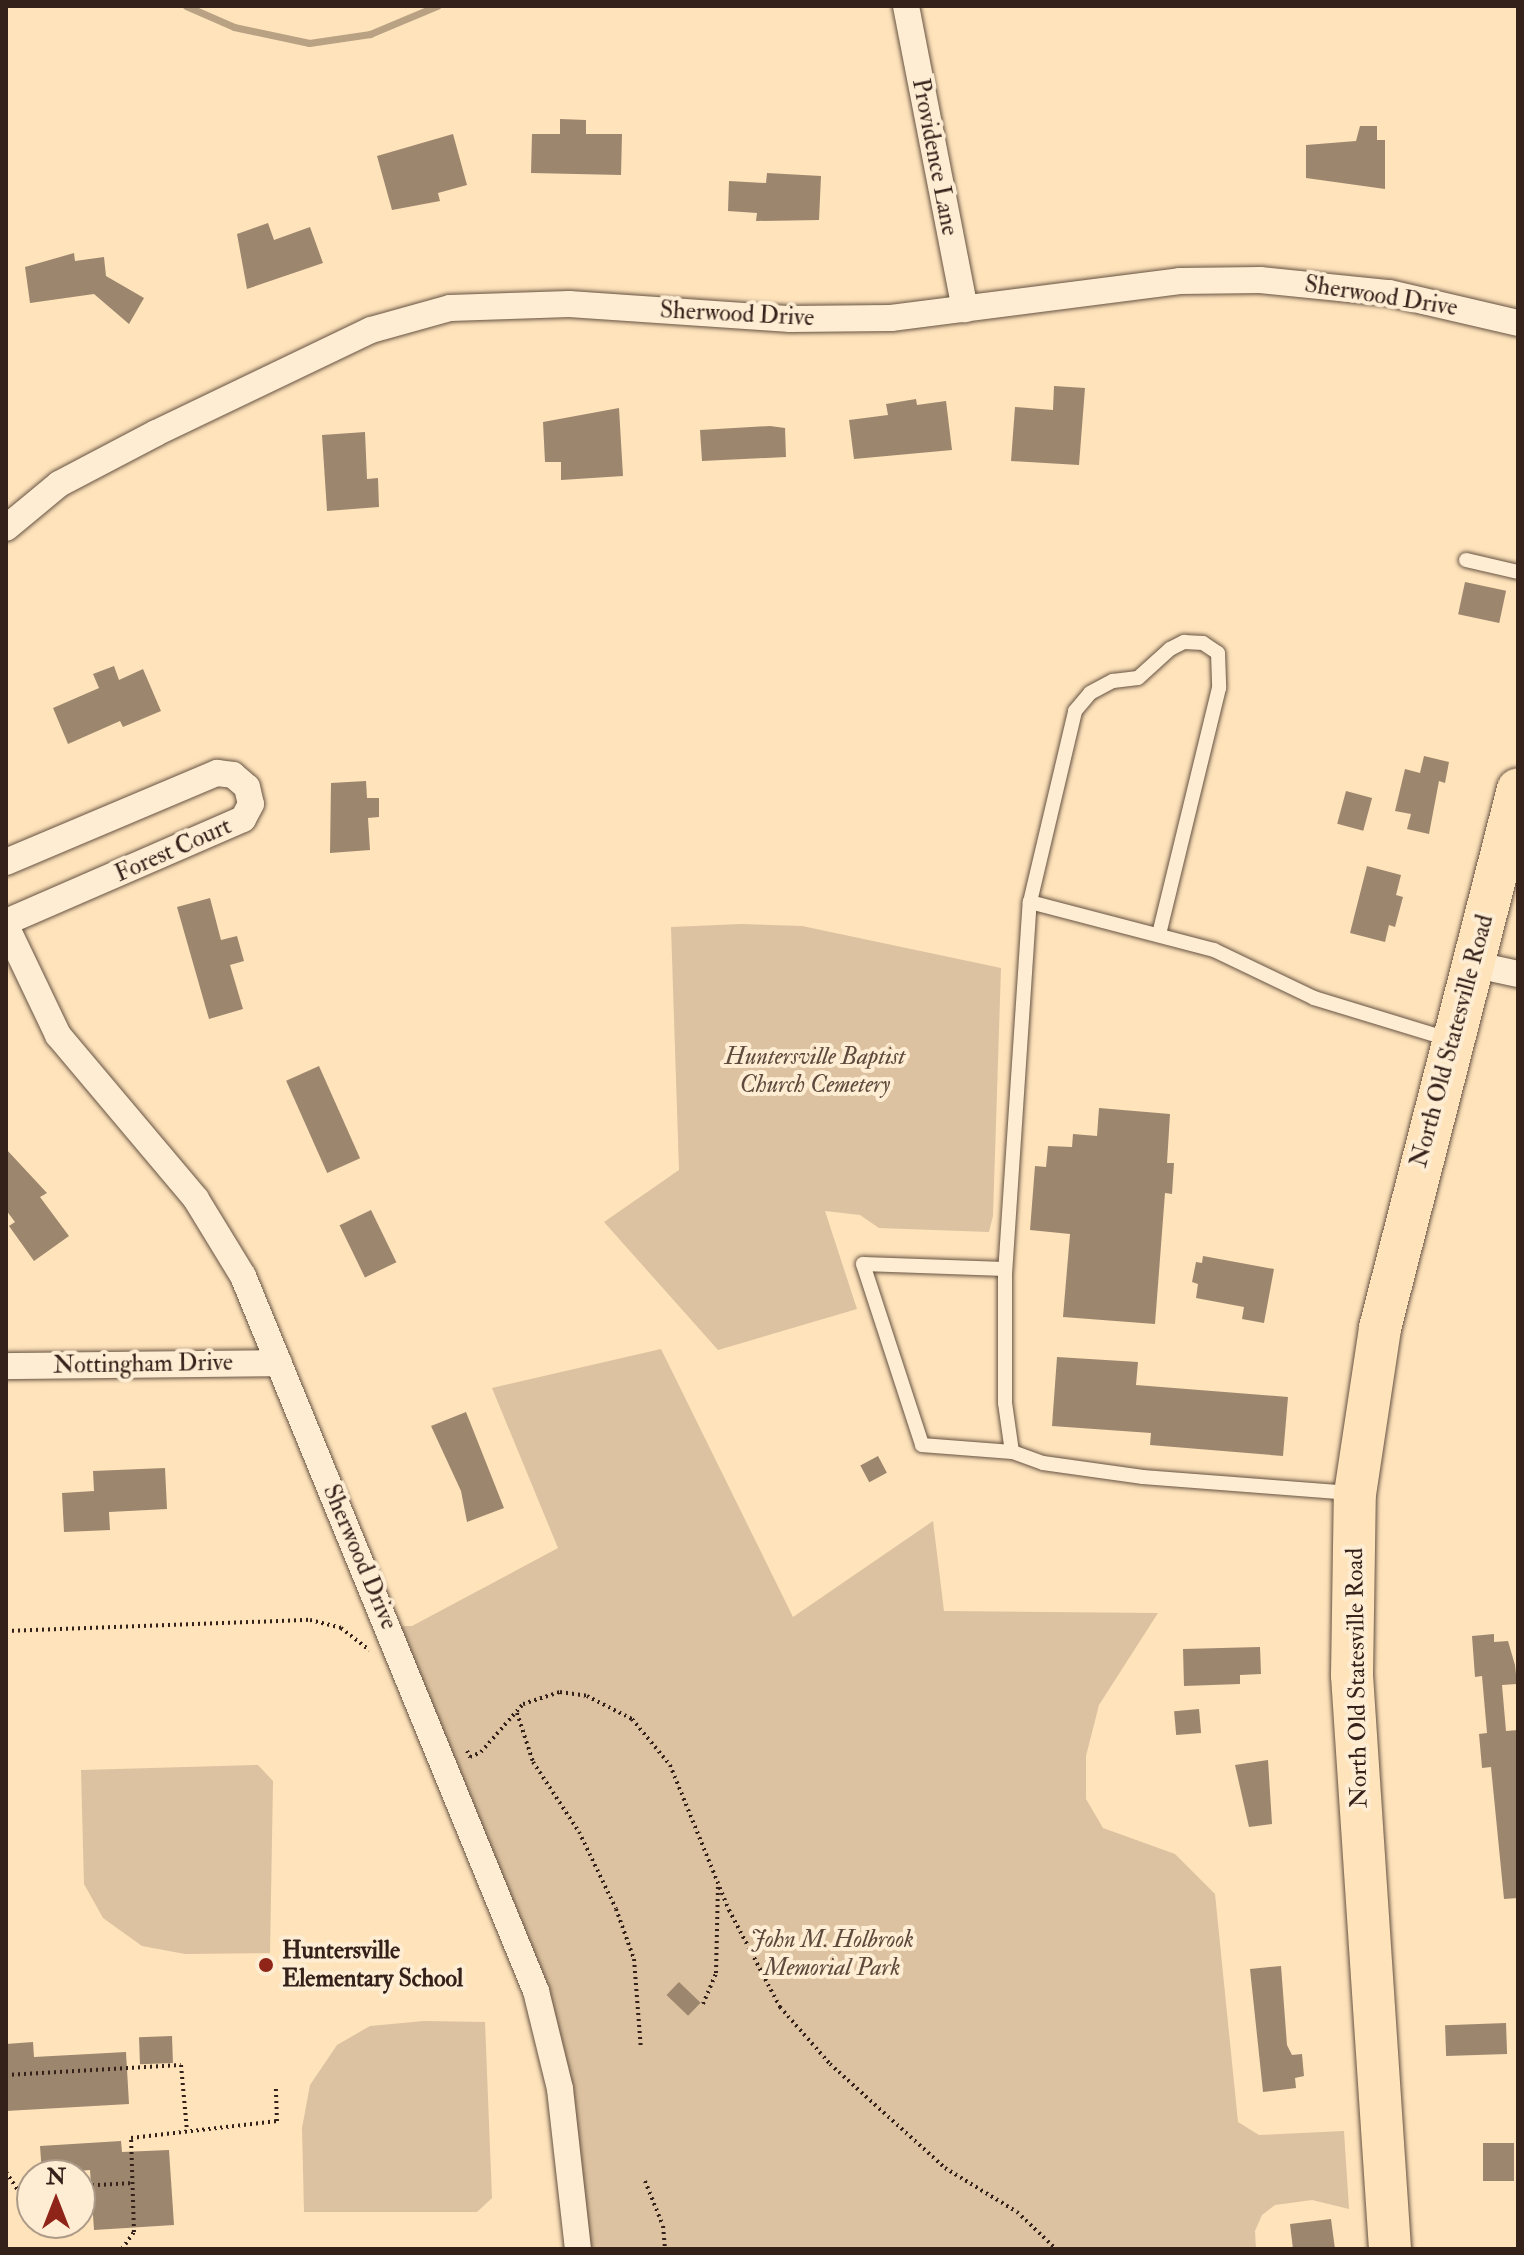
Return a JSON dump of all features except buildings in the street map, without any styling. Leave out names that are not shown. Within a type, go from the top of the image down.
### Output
[{"type":"main road","name":"North Old Statesville Road","points":[[1390,2249],[1352,1675],[1355,1494],[1380,1328],[1451,1040],[1518,789]]},
{"type":"street","name":"Providence Lane","points":[[906,6],[965,309]]},
{"type":"street","name":"Sherwood Drive","points":[[6,528],[17,503],[371,330],[450,308],[569,304],[855,319],[965,309],[1180,281],[1260,280],[1389,293],[1518,323]]},
{"type":"street","name":"Forest Court","points":[[6,862],[217,773],[233,775],[247,787],[251,804],[243,819],[6,924]]},
{"type":"street","name":"Sherwood Drive","points":[[6,924],[51,1021],[79,1066],[196,1199],[222,1236],[279,1363],[536,1991],[560,2089],[578,2249]]},
{"type":"street","points":[[1472,964],[1518,974]]},
{"type":"street","name":"Nottingham Drive","points":[[6,1366],[279,1363]]},
{"type":"lane","points":[[1466,560],[1518,572]]},
{"type":"lane","points":[[1012,1452],[1005,1403],[1005,1269],[1030,902],[1075,711],[1090,693],[1113,681],[1138,678],[1170,649],[1184,642],[1203,643],[1218,653],[1219,688],[1159,934]]},
{"type":"lane","points":[[1030,902],[1214,950],[1351,1012],[1451,1040]]},
{"type":"lane","points":[[1005,1269],[863,1264],[922,1445],[1012,1452],[1043,1463],[1143,1477],[1355,1494]]},
{"type":"path","points":[[6,1631],[310,1620],[341,1628],[374,1656]]},
{"type":"path","points":[[470,1757],[493,1745],[523,1704],[560,1692],[587,1696],[632,1719],[670,1765],[718,1884],[780,2007],[830,2064],[945,2168],[1017,2212],[1056,2249]]},
{"type":"path","points":[[517,1713],[533,1762],[579,1832],[616,1909],[634,1959],[641,2049]]},
{"type":"path","points":[[703,2004],[716,1973],[718,1884]]},
{"type":"path","points":[[6,2075],[181,2065],[187,2131]]},
{"type":"path","points":[[122,2249],[134,2232],[131,2138],[277,2121],[276,2088]]},
{"type":"path","points":[[645,2181],[663,2226],[665,2249]]},
{"type":"path","points":[[96,2185],[133,2183]]},
{"type":"green space","name":"Huntersville Baptist Church Cemetery","points":[[741,924],[802,926],[1001,968],[993,1216],[989,1232],[879,1228],[860,1215],[825,1211],[857,1309],[718,1350],[604,1222],[679,1170],[671,927]]},
{"type":"green space","name":"John M. Holbrook Memorial Park","points":[[661,1349],[793,1617],[933,1521],[944,1611],[1158,1613],[1099,1705],[1086,1756],[1086,1799],[1103,1828],[1175,1854],[1215,1894],[1238,2122],[1259,2135],[1344,2131],[1349,2209],[1312,2200],[1275,2205],[1262,2215],[1255,2231],[1256,2249],[578,2249],[560,2089],[388,1626],[412,1626],[558,1548],[492,1388]]},
{"type":"green space","points":[[258,1765],[273,1781],[270,1953],[185,1954],[142,1946],[103,1918],[84,1884],[81,1770]]},
{"type":"green space","points":[[424,2021],[485,2022],[492,2198],[477,2212],[304,2212],[302,2128],[310,2085],[337,2045],[370,2026]]},
{"type":"waterway","points":[[186,6],[234,27],[309,43],[370,34],[437,6]]},
{"type":"place","name":"Huntersville Elementary School","points":[[266,1965]]}]
